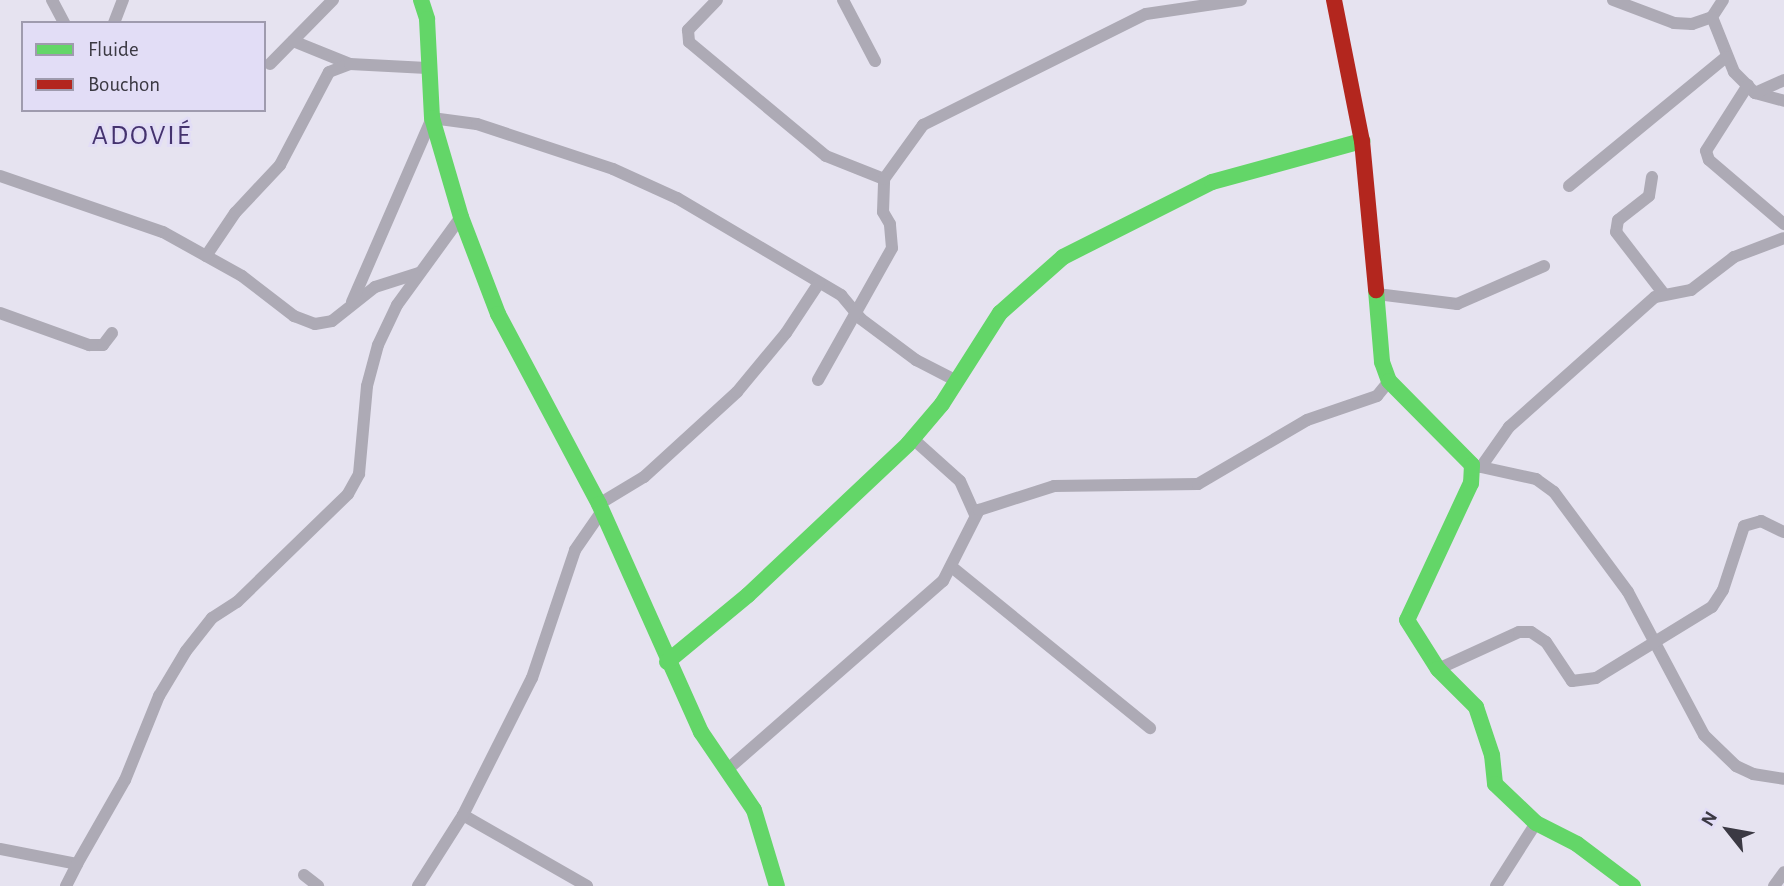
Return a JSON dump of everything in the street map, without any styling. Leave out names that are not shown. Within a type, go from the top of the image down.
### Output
[{"type":"street","points":[[52,0],[63,21]]},
{"type":"street","points":[[115,21],[123,0]]},
{"type":"street","points":[[270,64],[333,0]]},
{"type":"street","points":[[421,0],[427,19],[427,68],[432,118],[461,217],[498,314],[600,507],[667,662],[701,732],[754,810],[777,886]]},
{"type":"street","points":[[717,0],[688,30],[689,42],[827,156],[884,179]]},
{"type":"street","points":[[843,0],[875,61]]},
{"type":"street","points":[[818,380],[892,248],[890,224],[883,212],[884,179],[923,125],[941,112],[1127,22],[1173,5],[1241,0]]},
{"type":"street","points":[[1334,0],[1362,141],[1382,362],[1390,381],[1477,466],[1536,479],[1554,492],[1655,638],[1704,735],[1736,766],[1753,774],[1784,779]]},
{"type":"street","points":[[1613,0],[1674,23],[1702,23],[1712,17],[1723,0]]},
{"type":"street","points":[[1712,17],[1726,57],[1751,89],[1784,101]]},
{"type":"street","points":[[293,41],[350,64],[427,68]]},
{"type":"street","points":[[1569,186],[1726,57]]},
{"type":"street","points":[[206,256],[235,213],[280,164],[329,72],[350,64]]},
{"type":"street","points":[[1784,80],[1751,89],[1706,151],[1709,160],[1784,224]]},
{"type":"street","points":[[432,118],[477,124],[612,169],[677,198],[819,282],[856,311],[861,319],[916,360],[955,380]]},
{"type":"street","points":[[352,302],[432,118]]},
{"type":"street","points":[[667,662],[786,560],[912,438],[942,404],[1000,313],[1063,257],[1212,182],[1362,141]]},
{"type":"street","points":[[0,176],[163,232],[206,256],[294,316],[315,324],[332,321],[352,302],[375,287],[419,273]]},
{"type":"street","points":[[1652,177],[1649,196],[1618,219],[1616,232],[1664,294]]},
{"type":"street","points":[[66,886],[125,780],[159,696],[186,651],[212,618],[237,602],[348,494],[359,474],[368,386],[378,345],[419,273],[461,217]]},
{"type":"street","points":[[1633,886],[1577,844],[1536,823],[1495,784],[1492,755],[1476,707],[1437,669],[1409,625],[1407,613],[1477,466],[1509,427],[1655,297],[1691,290],[1734,257],[1784,237]]},
{"type":"street","points":[[1377,294],[1457,304],[1544,267]]},
{"type":"street","points":[[418,886],[463,816],[532,678],[575,550],[600,507],[645,477],[737,392],[786,333],[819,282]]},
{"type":"street","points":[[0,313],[89,345],[103,345],[112,332]]},
{"type":"street","points":[[975,515],[1054,486],[1198,484],[1307,420],[1377,396],[1390,381]]},
{"type":"street","points":[[728,769],[907,615],[953,568],[975,515],[960,481],[912,438]]},
{"type":"street","points":[[1437,669],[1520,632],[1531,632],[1546,642],[1572,681],[1581,683],[1596,678],[1718,600],[1744,526],[1761,521],[1784,532]]},
{"type":"street","points":[[953,568],[1150,728]]},
{"type":"street","points":[[463,816],[587,886]]},
{"type":"street","points":[[1496,886],[1536,823]]},
{"type":"street","points":[[0,849],[77,864]]},
{"type":"street","points":[[1774,886],[1784,872]]},
{"type":"street","points":[[304,875],[318,886]]},
{"type":"traffic: fast","points":[[421,0],[427,19],[432,118],[461,217],[498,314],[599,504],[701,732],[754,810],[777,886]]},
{"type":"traffic: fast","points":[[667,662],[748,595],[908,444],[942,404],[1000,313],[1063,257],[1212,182],[1362,141]]},
{"type":"traffic: fast","points":[[1376,290],[1382,362],[1389,381],[1472,465],[1471,483],[1407,620],[1438,669],[1476,707],[1492,755],[1495,784],[1536,823],[1577,844],[1633,886]]},
{"type":"traffic: jam","points":[[1334,0],[1362,141],[1376,290]]},
{"type":"district","name":"ADOVIÉ","points":[[142,136]]}]
